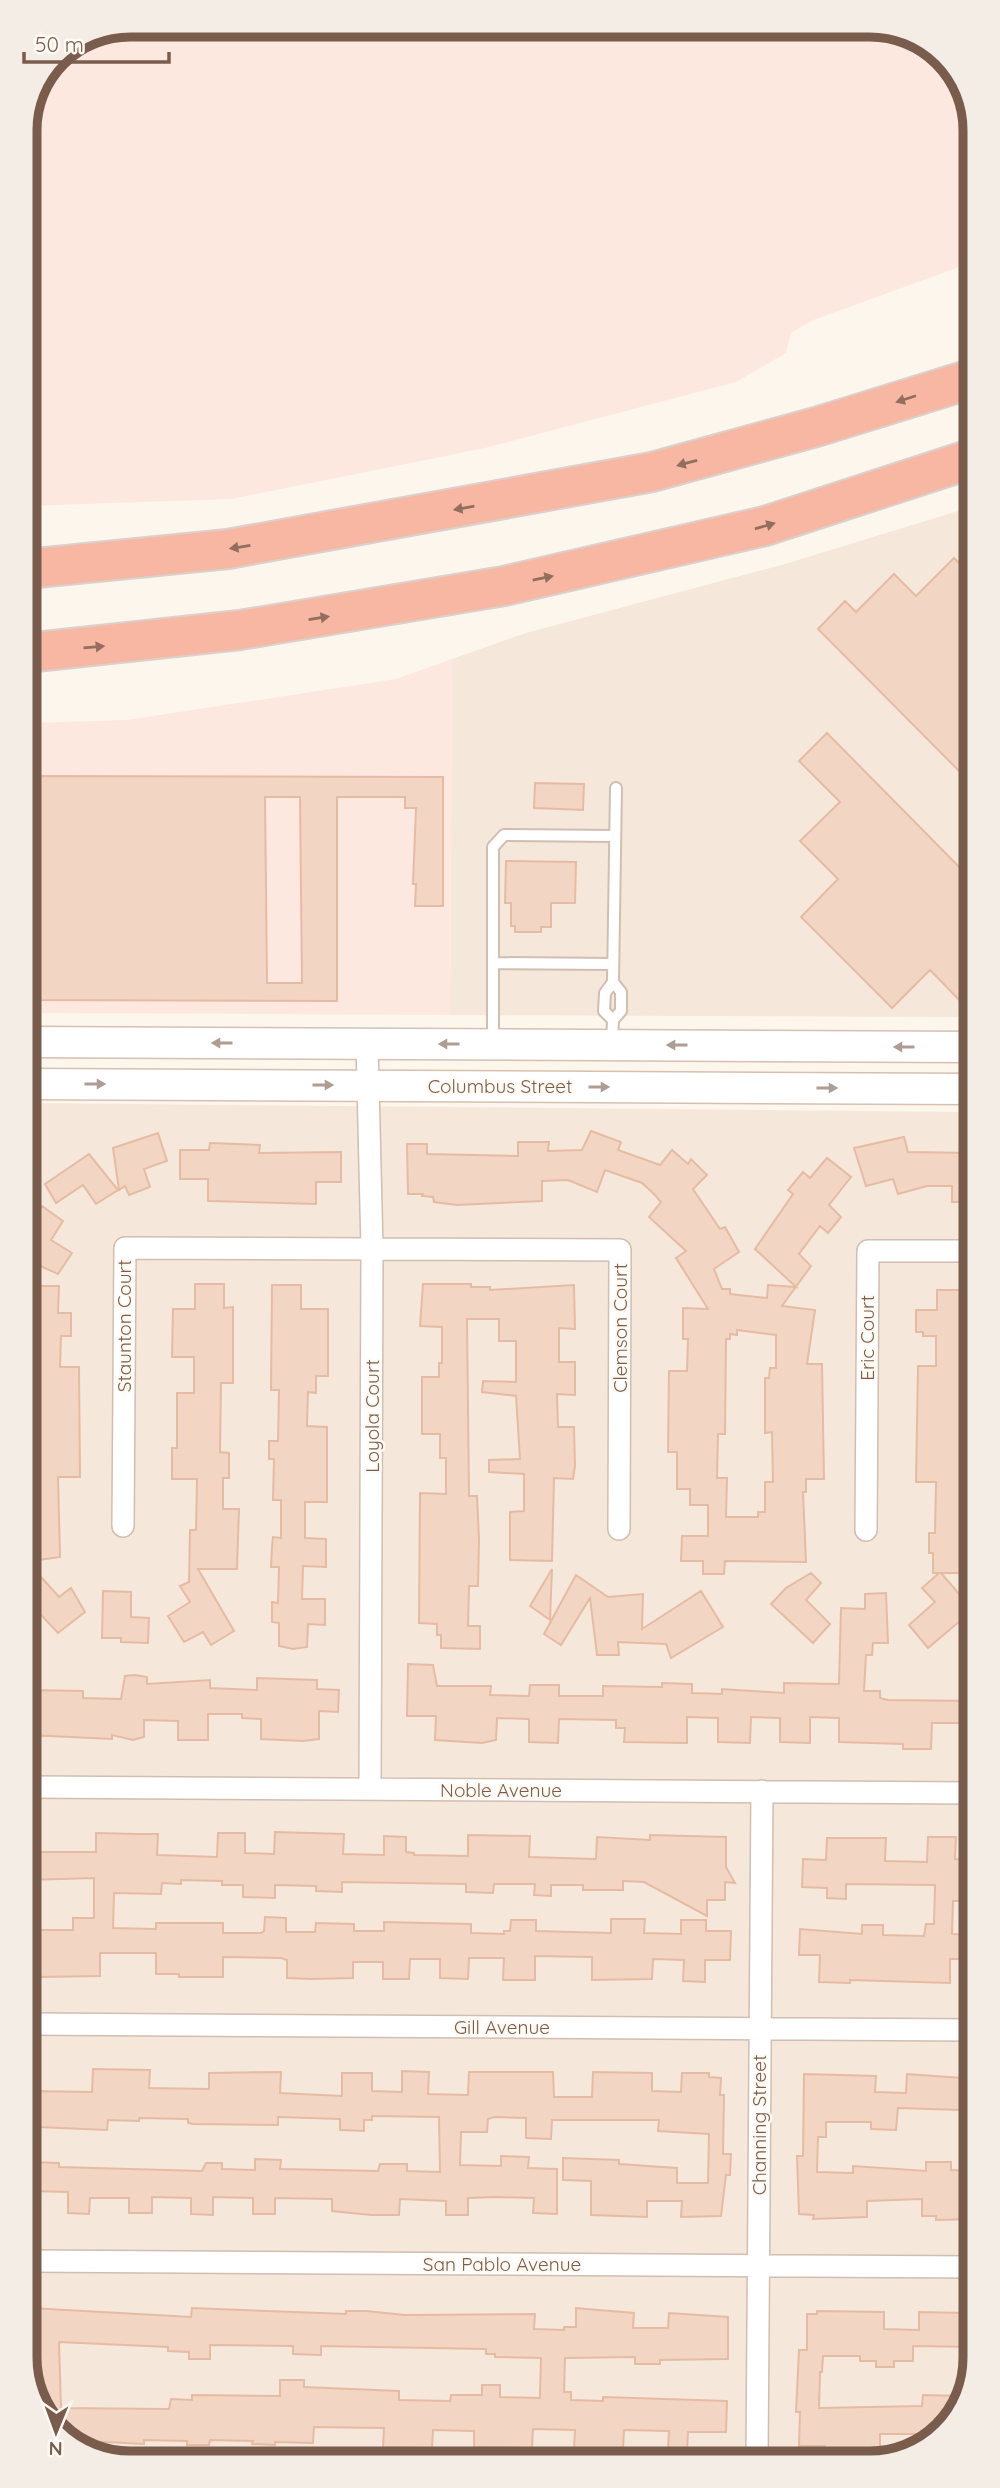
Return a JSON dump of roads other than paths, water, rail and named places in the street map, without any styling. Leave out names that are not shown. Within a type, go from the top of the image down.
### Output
[{"type":"highway","points":[[37,568],[228,549],[652,472],[816,428],[963,382]]},
{"type":"highway","points":[[37,652],[240,630],[504,586],[765,526],[963,462]]},
{"type":"main road","points":[[37,1042],[493,1044],[612,1032],[963,1047]]},
{"type":"main road","name":"Columbus Street","points":[[37,1084],[963,1089]]},
{"type":"street","name":"Loyola Court","points":[[367,1043],[373,1249],[370,1789]]},
{"type":"street","name":"Staunton Court","points":[[124,1526],[125,1248],[373,1249]]},
{"type":"street","name":"Clemson Court","points":[[373,1249],[620,1250],[619,1529]]},
{"type":"street","name":"Eric Court","points":[[866,1530],[868,1251],[963,1251]]},
{"type":"street","name":"Noble Avenue","points":[[37,1787],[963,1793]]},
{"type":"street","name":"Channing Street","points":[[757,2451],[762,1791]]},
{"type":"street","name":"Gill Avenue","points":[[37,2024],[963,2030]]},
{"type":"street","name":"San Pablo Avenue","points":[[37,2261],[963,2267]]},
{"type":"lane","points":[[612,1032],[604,1002],[605,993],[613,982],[616,788]]},
{"type":"lane","points":[[493,1044],[493,847],[504,835],[615,836]]},
{"type":"lane","points":[[493,962],[613,964]]},
{"type":"lane","points":[[612,1032],[621,1011],[621,992],[613,982]]}]
